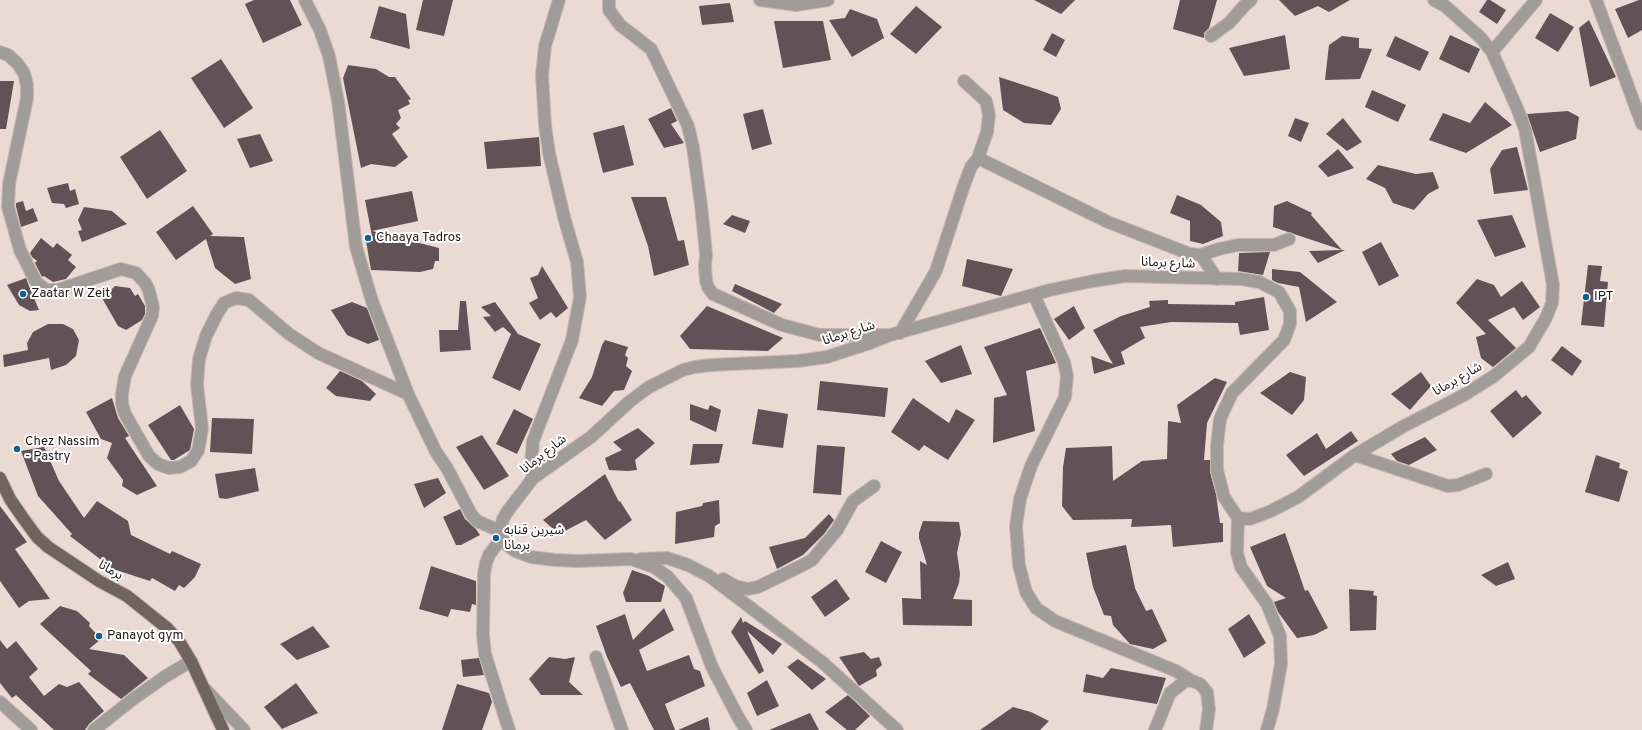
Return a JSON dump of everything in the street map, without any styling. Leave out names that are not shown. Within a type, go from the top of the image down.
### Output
[{"type":"main road","name":"برمانا","points":[[0,478],[10,499],[37,537],[57,554],[99,581],[127,596],[167,628],[179,641],[192,661],[223,730]]},
{"type":"street","points":[[305,0],[320,30],[329,56],[338,101],[356,247],[372,301],[408,394],[436,452],[447,468],[471,514],[477,521],[501,533],[507,545],[515,551],[531,557],[578,561],[667,558],[688,565],[709,576],[822,662],[897,730]]},
{"type":"street","points":[[533,478],[531,463],[533,441],[572,340],[580,297],[577,262],[562,210],[549,153],[545,125],[542,75],[545,46],[559,0]]},
{"type":"street","points":[[609,0],[609,10],[620,25],[651,49],[688,126],[693,147],[701,205],[706,254],[706,281],[708,287],[713,294],[782,325],[820,336],[895,334],[936,271],[962,188],[971,168],[978,158],[988,132],[989,115],[986,101],[964,81]]},
{"type":"street","points":[[760,0],[796,5],[828,0]]},
{"type":"street","points":[[1211,36],[1229,23],[1245,5],[1252,0]]},
{"type":"street","name":"شارع برمانا","points":[[509,730],[485,654],[483,635],[484,574],[486,563],[501,533],[508,512],[533,478],[590,437],[629,402],[649,387],[683,370],[712,365],[798,361],[827,357],[895,334],[1034,295],[1093,281],[1126,276],[1242,280],[1259,282],[1279,292],[1290,311],[1290,324],[1284,340],[1232,394],[1220,419],[1216,444],[1217,470],[1224,497],[1238,518],[1250,518],[1298,497],[1355,455],[1404,426],[1464,395],[1494,376],[1529,347],[1546,318],[1552,303],[1553,285],[1526,129],[1492,52],[1481,38],[1446,6],[1434,0]]},
{"type":"street","points":[[1492,52],[1536,0]]},
{"type":"street","points":[[1596,0],[1642,124]]},
{"type":"street","points":[[0,52],[8,55],[17,63],[24,73],[27,85],[27,98],[9,184],[8,207],[20,250],[36,282],[40,287],[46,290],[58,290],[121,269],[136,273],[142,278],[149,291],[153,307],[152,316],[125,376],[122,404],[125,414],[149,456],[158,464],[169,468],[180,466],[191,461],[198,451],[202,429],[197,384],[199,359],[206,336],[217,314],[224,303],[236,298],[249,300],[289,334],[318,353],[408,394]]},
{"type":"street","points":[[978,158],[1108,222],[1190,254],[1202,255],[1238,245],[1274,245],[1289,239]]},
{"type":"street","points":[[1202,255],[1217,279]]},
{"type":"street","points":[[1034,295],[1064,362],[1067,376],[1065,397],[1031,466],[1020,499],[1016,526],[1019,565],[1026,592],[1036,608],[1055,621],[1176,671],[1190,680],[1200,684],[1207,692],[1209,709],[1206,730]]},
{"type":"street","points":[[1355,455],[1448,486],[1458,485],[1486,474]]},
{"type":"street","points":[[667,558],[675,554],[682,555],[696,560],[717,576],[735,586],[748,589],[758,587],[812,560],[837,530],[853,501],[874,486]]},
{"type":"street","points":[[1238,518],[1237,553],[1241,567],[1267,604],[1280,636],[1281,664],[1274,709],[1267,730]]},
{"type":"street","points":[[631,559],[654,567],[668,577],[686,598],[712,667],[746,730]]},
{"type":"street","points":[[596,657],[622,730]]},
{"type":"street","points":[[94,730],[133,699],[166,676],[192,661]]},
{"type":"street","points":[[1155,730],[1170,693],[1184,682],[1190,680]]},
{"type":"street","points":[[205,689],[244,730]]},
{"type":"street","points":[[0,702],[31,730]]},
{"type":"building","points":[[254,0],[290,0],[302,25],[263,43],[245,4]]},
{"type":"building","points":[[423,0],[453,0],[444,36],[416,30]]},
{"type":"building","points":[[1034,0],[1075,0],[1061,14]]},
{"type":"building","points":[[1180,0],[1217,0],[1209,28],[1204,33],[1204,38],[1173,29]]},
{"type":"building","points":[[1279,0],[1350,0],[1329,12],[1318,6],[1295,16]]},
{"type":"building","points":[[1487,0],[1490,0],[1506,10],[1497,24],[1479,12]]},
{"type":"building","points":[[1642,0],[1642,30],[1628,38],[1615,9]]},
{"type":"building","points":[[730,3],[734,22],[702,25],[699,6]]},
{"type":"building","points":[[379,6],[406,14],[410,49],[370,38]]},
{"type":"building","points":[[916,6],[942,27],[916,54],[890,34]]},
{"type":"building","points":[[850,9],[877,19],[884,38],[852,57],[829,20],[845,18]]},
{"type":"building","points":[[1550,13],[1574,27],[1558,52],[1535,38]]},
{"type":"building","points":[[1589,20],[1616,77],[1590,87],[1579,28]]},
{"type":"building","points":[[774,21],[823,21],[831,60],[783,68]]},
{"type":"building","points":[[1052,33],[1065,40],[1056,57],[1043,50]]},
{"type":"building","points":[[1285,35],[1290,69],[1244,76],[1229,48]]},
{"type":"building","points":[[1450,35],[1480,49],[1469,73],[1439,59]]},
{"type":"building","points":[[1342,36],[1359,38],[1359,48],[1372,49],[1360,79],[1325,80],[1329,45]]},
{"type":"building","points":[[1395,36],[1429,52],[1420,71],[1386,56]]},
{"type":"building","points":[[221,59],[253,108],[224,128],[191,78]]},
{"type":"building","points":[[348,65],[376,69],[389,77],[395,77],[411,99],[408,100],[410,104],[398,110],[401,118],[396,124],[400,128],[392,134],[408,157],[395,167],[371,164],[361,168],[343,78]]},
{"type":"building","points":[[999,77],[1058,97],[1061,109],[1051,125],[1024,123],[1003,110]]},
{"type":"building","points":[[0,81],[14,81],[6,129],[0,129]]},
{"type":"building","points":[[1372,90],[1406,105],[1398,122],[1365,107]]},
{"type":"building","points":[[1485,102],[1512,125],[1466,153],[1429,140],[1443,113],[1470,123]]},
{"type":"building","points":[[671,108],[677,121],[671,124],[684,143],[664,148],[648,119]]},
{"type":"building","points":[[763,109],[772,144],[752,150],[743,114]]},
{"type":"building","points":[[1568,111],[1579,117],[1576,139],[1540,152],[1527,114]]},
{"type":"building","points":[[1295,118],[1309,123],[1301,142],[1288,136]]},
{"type":"building","points":[[1343,118],[1362,142],[1347,151],[1326,134]]},
{"type":"building","points":[[624,125],[634,165],[603,173],[593,133]]},
{"type":"building","points":[[160,130],[187,171],[147,199],[120,157]]},
{"type":"building","points":[[260,134],[273,161],[250,168],[237,139]]},
{"type":"building","points":[[539,137],[541,166],[487,169],[484,142]]},
{"type":"building","points":[[1517,147],[1528,190],[1494,194],[1490,169],[1502,150]]},
{"type":"building","points":[[1338,149],[1354,168],[1328,177],[1318,166]]},
{"type":"building","points":[[1378,165],[1416,174],[1433,172],[1439,188],[1428,194],[1414,210],[1393,203],[1385,188],[1366,179]]},
{"type":"building","points":[[68,183],[70,191],[75,189],[79,204],[66,208],[64,204],[52,203],[47,188]]},
{"type":"building","points":[[412,191],[418,221],[372,231],[439,248],[439,261],[435,261],[433,269],[420,272],[371,270],[366,241],[373,241],[365,200]]},
{"type":"building","points":[[1177,195],[1201,205],[1221,222],[1223,236],[1203,244],[1190,241],[1190,221],[1170,213]]},
{"type":"building","points":[[631,197],[666,197],[678,241],[684,240],[689,265],[654,276],[648,246]]},
{"type":"building","points":[[23,201],[26,211],[33,208],[38,221],[21,227],[16,203]]},
{"type":"building","points":[[1287,201],[1312,213],[1311,215],[1342,250],[1273,227],[1274,206]]},
{"type":"building","points":[[193,206],[213,234],[210,236],[244,237],[251,279],[235,284],[215,268],[206,239],[176,260],[156,232]]},
{"type":"building","points":[[84,207],[112,211],[127,224],[82,242],[78,231],[82,230],[78,220]]},
{"type":"building","points":[[732,215],[750,221],[745,233],[723,224]]},
{"type":"building","points":[[1512,215],[1526,247],[1495,257],[1477,220]]},
{"type":"building","points":[[41,238],[53,248],[57,243],[72,255],[68,260],[76,267],[66,279],[53,282],[44,276],[42,277],[35,263],[37,261],[30,253]]},
{"type":"building","points":[[1381,242],[1399,276],[1379,286],[1362,252]]},
{"type":"building","points":[[1345,250],[1318,263],[1309,251]]},
{"type":"building","points":[[1270,252],[1263,275],[1238,271],[1239,253]]},
{"type":"building","points":[[967,259],[1013,269],[1001,296],[962,286]]},
{"type":"building","points":[[1588,265],[1602,266],[1600,281],[1608,282],[1604,327],[1581,325]]},
{"type":"building","points":[[542,266],[568,308],[556,318],[551,312],[540,320],[529,303],[538,298],[530,278],[538,275]]},
{"type":"building","points":[[1272,269],[1300,272],[1337,302],[1306,322],[1299,287],[1278,283],[1272,280]]},
{"type":"building","points":[[26,278],[39,310],[30,311],[19,305],[7,285]]},
{"type":"building","points":[[1477,279],[1494,285],[1501,297],[1522,281],[1540,307],[1523,320],[1514,307],[1488,320],[1516,348],[1493,367],[1481,358],[1476,337],[1486,334],[1456,303]]},
{"type":"building","points":[[735,284],[782,304],[774,313],[732,291]]},
{"type":"building","points":[[115,286],[130,288],[135,296],[138,294],[145,306],[145,314],[142,320],[126,330],[118,326],[102,298]]},
{"type":"building","points":[[1264,297],[1269,330],[1240,335],[1238,323],[1171,322],[1140,327],[1145,338],[1121,352],[1125,364],[1094,374],[1091,356],[1113,364],[1093,330],[1121,316],[1150,307],[1149,301],[1168,300],[1168,304],[1235,305],[1235,302]]},
{"type":"building","points":[[460,301],[466,301],[471,350],[440,352],[439,330],[458,330]]},
{"type":"building","points":[[352,302],[367,308],[379,340],[368,344],[347,335],[331,310]]},
{"type":"building","points":[[495,302],[518,334],[541,344],[520,391],[492,378],[511,334],[503,327],[495,332],[483,317],[491,316],[481,307]]},
{"type":"building","points":[[707,306],[783,338],[768,351],[690,349],[680,336]]},
{"type":"building","points":[[1074,306],[1085,328],[1069,340],[1054,319]]},
{"type":"building","points":[[48,324],[63,324],[73,329],[79,340],[76,356],[66,365],[51,370],[49,358],[4,367],[3,355],[28,350],[27,343],[33,332]]},
{"type":"building","points":[[1040,328],[1056,363],[1026,371],[1035,431],[993,443],[994,398],[1007,395],[984,347]]},
{"type":"building","points":[[605,340],[628,347],[625,355],[628,358],[626,366],[632,371],[624,390],[614,391],[602,406],[579,398],[592,377]]},
{"type":"building","points":[[961,345],[972,374],[941,383],[925,361]]},
{"type":"building","points":[[1562,346],[1582,361],[1572,376],[1551,360]]},
{"type":"building","points":[[340,371],[362,381],[376,394],[370,401],[336,396],[326,388]]},
{"type":"building","points":[[1290,372],[1306,377],[1304,400],[1292,415],[1260,393]]},
{"type":"building","points":[[1421,372],[1431,386],[1410,410],[1391,394]]},
{"type":"building","points":[[1215,378],[1227,382],[1207,423],[1204,460],[1210,460],[1210,472],[1216,494],[1220,523],[1223,523],[1223,542],[1173,547],[1171,525],[1131,527],[1132,519],[1073,520],[1062,506],[1063,467],[1066,448],[1112,446],[1113,481],[1142,461],[1167,459],[1168,421],[1181,423],[1177,405]]},
{"type":"building","points":[[820,381],[888,388],[885,417],[817,410]]},
{"type":"building","points":[[1516,390],[1522,398],[1526,395],[1542,413],[1513,438],[1490,411]]},
{"type":"building","points":[[112,398],[118,418],[129,436],[125,438],[157,486],[137,495],[122,486],[123,480],[107,458],[112,443],[101,439],[86,412]]},
{"type":"building","points":[[913,398],[949,423],[956,409],[975,420],[948,460],[924,445],[919,451],[891,432]]},
{"type":"building","points":[[690,404],[708,410],[710,405],[721,410],[716,432],[690,420]]},
{"type":"building","points":[[180,405],[194,429],[190,450],[174,460],[171,460],[148,425]]},
{"type":"building","points":[[514,409],[533,419],[517,454],[496,444]]},
{"type":"building","points":[[758,409],[788,414],[783,448],[752,444]]},
{"type":"building","points":[[212,418],[254,419],[252,454],[210,452]]},
{"type":"building","points":[[638,428],[655,443],[635,460],[637,470],[609,470],[605,458],[622,450],[613,442]]},
{"type":"building","points":[[1351,431],[1358,441],[1304,476],[1286,455],[1317,433],[1326,449]]},
{"type":"building","points":[[482,435],[509,476],[484,490],[456,447]]},
{"type":"building","points":[[1425,437],[1437,450],[1409,465],[1397,461],[1391,454]]},
{"type":"building","points":[[693,444],[723,444],[719,463],[690,465]]},
{"type":"building","points":[[817,445],[845,447],[841,495],[813,493]]},
{"type":"building","points":[[44,447],[59,481],[84,518],[97,501],[128,521],[131,535],[170,554],[172,551],[201,564],[195,577],[184,588],[179,585],[175,591],[152,578],[150,581],[113,569],[70,536],[72,534],[38,496],[21,451]]},
{"type":"building","points":[[1596,455],[1620,463],[1619,468],[1628,471],[1619,502],[1585,492]]},
{"type":"building","points":[[255,468],[259,491],[226,499],[219,498],[215,474]]},
{"type":"building","points":[[605,474],[619,502],[620,501],[632,520],[605,540],[586,520],[559,534],[543,520]]},
{"type":"building","points":[[438,478],[446,493],[424,508],[414,484]]},
{"type":"building","points":[[719,500],[720,523],[715,526],[714,537],[675,544],[676,512],[702,506],[703,503]]},
{"type":"building","points":[[0,506],[27,542],[15,549],[50,599],[29,601],[19,608],[0,581]]},
{"type":"building","points":[[460,509],[465,519],[480,535],[461,545],[456,545],[443,517]]},
{"type":"building","points":[[829,514],[834,520],[824,534],[803,555],[777,569],[769,547],[805,538]]},
{"type":"building","points":[[923,521],[959,522],[961,534],[957,553],[960,574],[959,583],[953,599],[972,600],[972,626],[903,625],[902,598],[921,599],[920,561],[927,565],[919,538]]},
{"type":"building","points":[[1285,533],[1305,591],[1308,590],[1328,628],[1314,635],[1297,638],[1278,612],[1274,602],[1286,598],[1267,586],[1250,547]]},
{"type":"building","points":[[881,541],[902,552],[886,583],[865,572]]},
{"type":"building","points":[[1126,545],[1135,588],[1146,611],[1152,609],[1167,641],[1153,649],[1130,644],[1113,625],[1111,616],[1104,615],[1093,587],[1086,553]]},
{"type":"building","points":[[1508,562],[1515,579],[1496,586],[1481,575]]},
{"type":"building","points":[[431,566],[476,581],[476,605],[472,604],[470,612],[451,609],[448,617],[419,609]]},
{"type":"building","points":[[632,570],[649,576],[665,586],[661,602],[626,602],[623,593]]},
{"type":"building","points":[[836,579],[850,599],[825,617],[811,597]]},
{"type":"building","points":[[1349,589],[1374,591],[1373,595],[1377,596],[1376,630],[1350,631]]},
{"type":"building","points":[[60,606],[77,611],[90,623],[89,626],[101,639],[89,649],[124,655],[148,678],[121,699],[88,674],[91,671],[40,624]]},
{"type":"building","points":[[664,608],[674,630],[639,650],[647,671],[689,655],[694,669],[700,671],[705,686],[665,704],[675,730],[654,730],[630,683],[621,687],[607,657],[596,626],[625,614],[633,640]]},
{"type":"building","points":[[1249,614],[1266,643],[1244,658],[1228,629]]},
{"type":"building","points":[[741,617],[743,623],[745,621],[782,644],[773,655],[747,631],[764,671],[759,674],[731,632]]},
{"type":"building","points":[[313,626],[330,647],[297,660],[280,644]]},
{"type":"building","points":[[0,640],[7,649],[16,641],[38,669],[29,677],[44,696],[59,684],[67,687],[79,682],[104,711],[89,724],[85,730],[54,730],[16,695],[12,698],[0,683]]},
{"type":"building","points":[[864,652],[871,659],[879,657],[882,665],[876,670],[877,676],[859,686],[839,657]]},
{"type":"building","points":[[549,657],[565,659],[575,657],[569,682],[583,695],[541,695],[529,679]]},
{"type":"building","points":[[479,658],[484,675],[463,677],[461,660]]},
{"type":"building","points":[[798,659],[826,679],[812,690],[787,667]]},
{"type":"building","points":[[1111,668],[1166,678],[1157,704],[1083,692],[1086,674],[1103,678]]},
{"type":"building","points":[[767,680],[779,706],[757,716],[747,693]]},
{"type":"building","points":[[296,683],[318,713],[282,729],[264,707]]},
{"type":"building","points":[[457,684],[489,693],[492,702],[482,730],[442,730]]},
{"type":"building","points":[[848,695],[870,716],[855,730],[847,730],[825,712]]},
{"type":"building","points":[[1013,707],[1031,712],[1049,721],[1040,730],[980,730]]},
{"type":"building","points":[[810,713],[819,730],[769,730]]},
{"type":"building","points":[[708,717],[710,730],[678,730]]},
{"type":"place","name":"Chaaya Tadros","points":[[368,238]]},
{"type":"place","name":"Zaatar W Zeit","points":[[23,294]]},
{"type":"place","name":"IPT","points":[[1586,297]]},
{"type":"place","name":"Chez Nassim - Pastry","points":[[17,449]]},
{"type":"place","name":"شيرين قنابه برمانا","points":[[496,538]]},
{"type":"place","name":"Panayot gym","points":[[99,636]]}]
